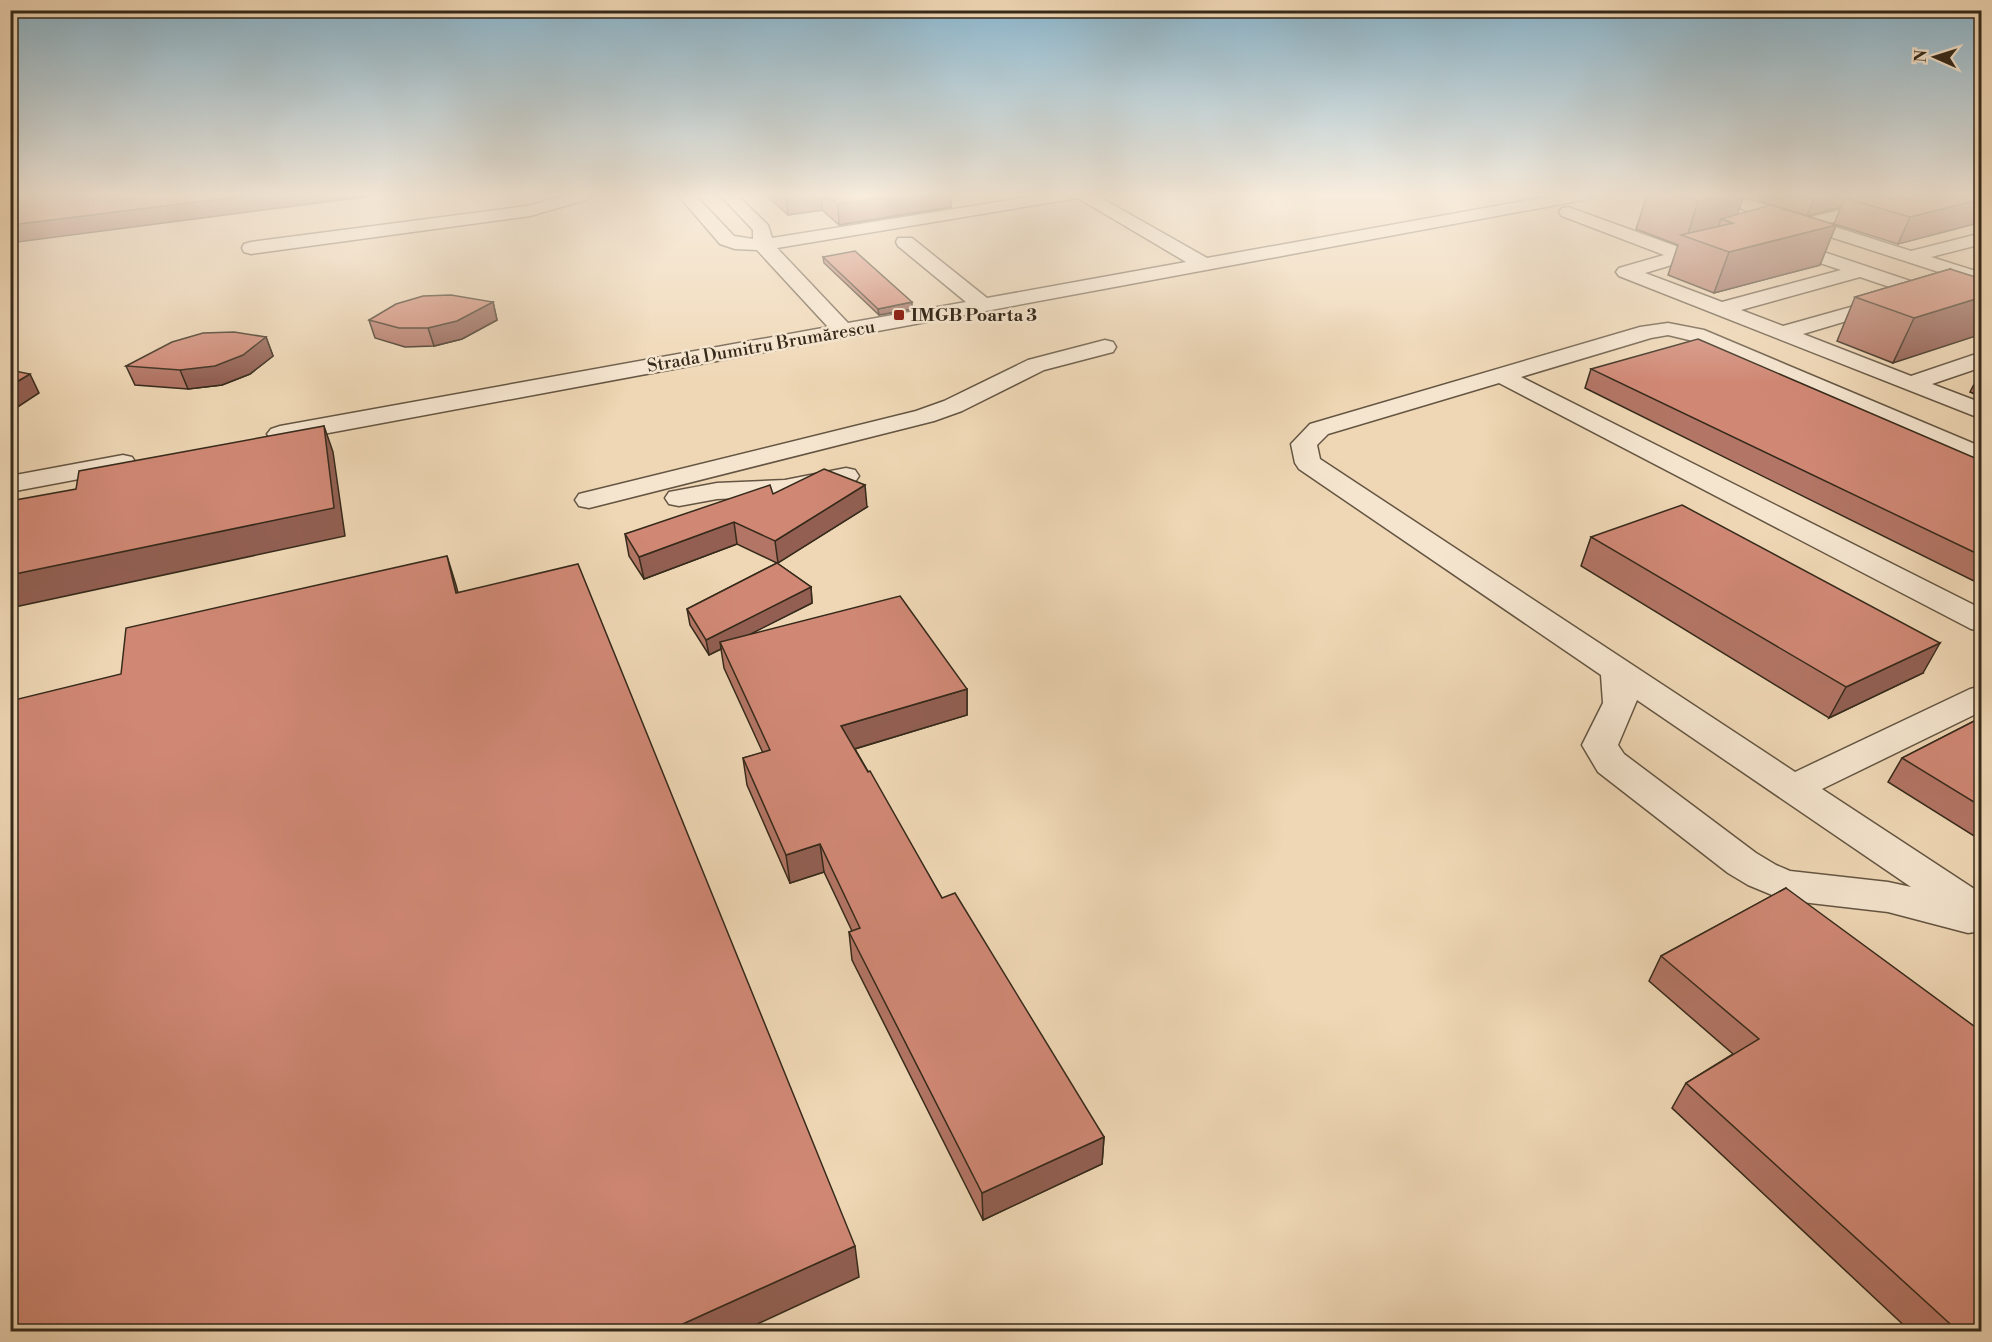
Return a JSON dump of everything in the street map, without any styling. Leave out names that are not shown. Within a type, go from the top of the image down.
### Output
[{"type":"street","points":[[775,258],[843,331]]},
{"type":"street","points":[[924,258],[983,305]]},
{"type":"street","points":[[1192,258],[1203,264]]},
{"type":"street","name":"Strada Dumitru Brumărescu","points":[[258,438],[1238,258]]},
{"type":"street","points":[[1680,258],[1626,272],[1982,412]]},
{"type":"street","points":[[1821,258],[1982,312]]},
{"type":"street","points":[[1868,258],[1982,296]]},
{"type":"street","points":[[1913,258],[1978,277]]},
{"type":"street","points":[[1721,309],[1861,271]]},
{"type":"street","points":[[1783,333],[1978,277]]},
{"type":"street","points":[[1982,457],[1696,335],[1668,329],[1648,332],[1319,429],[1304,444],[1308,463],[1982,915]]},
{"type":"street","points":[[846,476],[785,488],[707,492],[593,508],[925,416],[953,406],[1036,365],[1105,348]]},
{"type":"street","points":[[1909,384],[1982,359]]},
{"type":"street","points":[[1502,376],[1982,622]]},
{"type":"street","points":[[10,484],[140,460]]},
{"type":"street","points":[[1616,670],[1622,694],[1617,714],[1600,745],[1604,754],[1611,763],[1645,790],[1742,863],[1784,885],[1912,902],[1982,921]]},
{"type":"street","points":[[1793,788],[1982,697]]},
{"type":"building","points":[[824,258],[862,258],[912,302],[878,309]]},
{"type":"building","points":[[1950,269],[1982,279],[1982,297],[1914,318],[1855,297]]},
{"type":"building","points":[[451,295],[493,302],[457,321],[428,328],[399,328],[369,320],[396,304],[423,296]]},
{"type":"building","points":[[234,332],[266,337],[243,355],[215,366],[180,370],[126,366],[172,342],[203,333]]},
{"type":"building","points":[[1698,339],[1982,461],[1982,556],[1591,369]]},
{"type":"building","points":[[10,370],[30,374],[10,386]]},
{"type":"building","points":[[324,426],[334,508],[10,575],[10,501],[76,489],[79,471]]},
{"type":"building","points":[[824,469],[865,485],[775,541],[734,522],[639,557],[625,534],[770,485],[773,494]]},
{"type":"building","points":[[1682,505],[1940,643],[1846,687],[1591,537]]},
{"type":"building","points":[[447,556],[456,593],[578,564],[855,1246],[665,1332],[10,1332],[10,701],[121,674],[126,628]]},
{"type":"building","points":[[777,563],[811,587],[706,640],[687,609]]},
{"type":"building","points":[[900,596],[967,689],[841,726],[868,772],[870,771],[942,898],[955,893],[1104,1137],[982,1193],[849,932],[860,928],[820,844],[786,855],[743,758],[770,750],[720,642]]},
{"type":"building","points":[[1982,717],[1982,807],[1902,758]]},
{"type":"building","points":[[1786,888],[1982,1032],[1982,1332],[1959,1332],[1686,1083],[1759,1039],[1661,956]]},
{"type":"place","name":"IMGB Poarta 3","points":[[899,315]]}]
